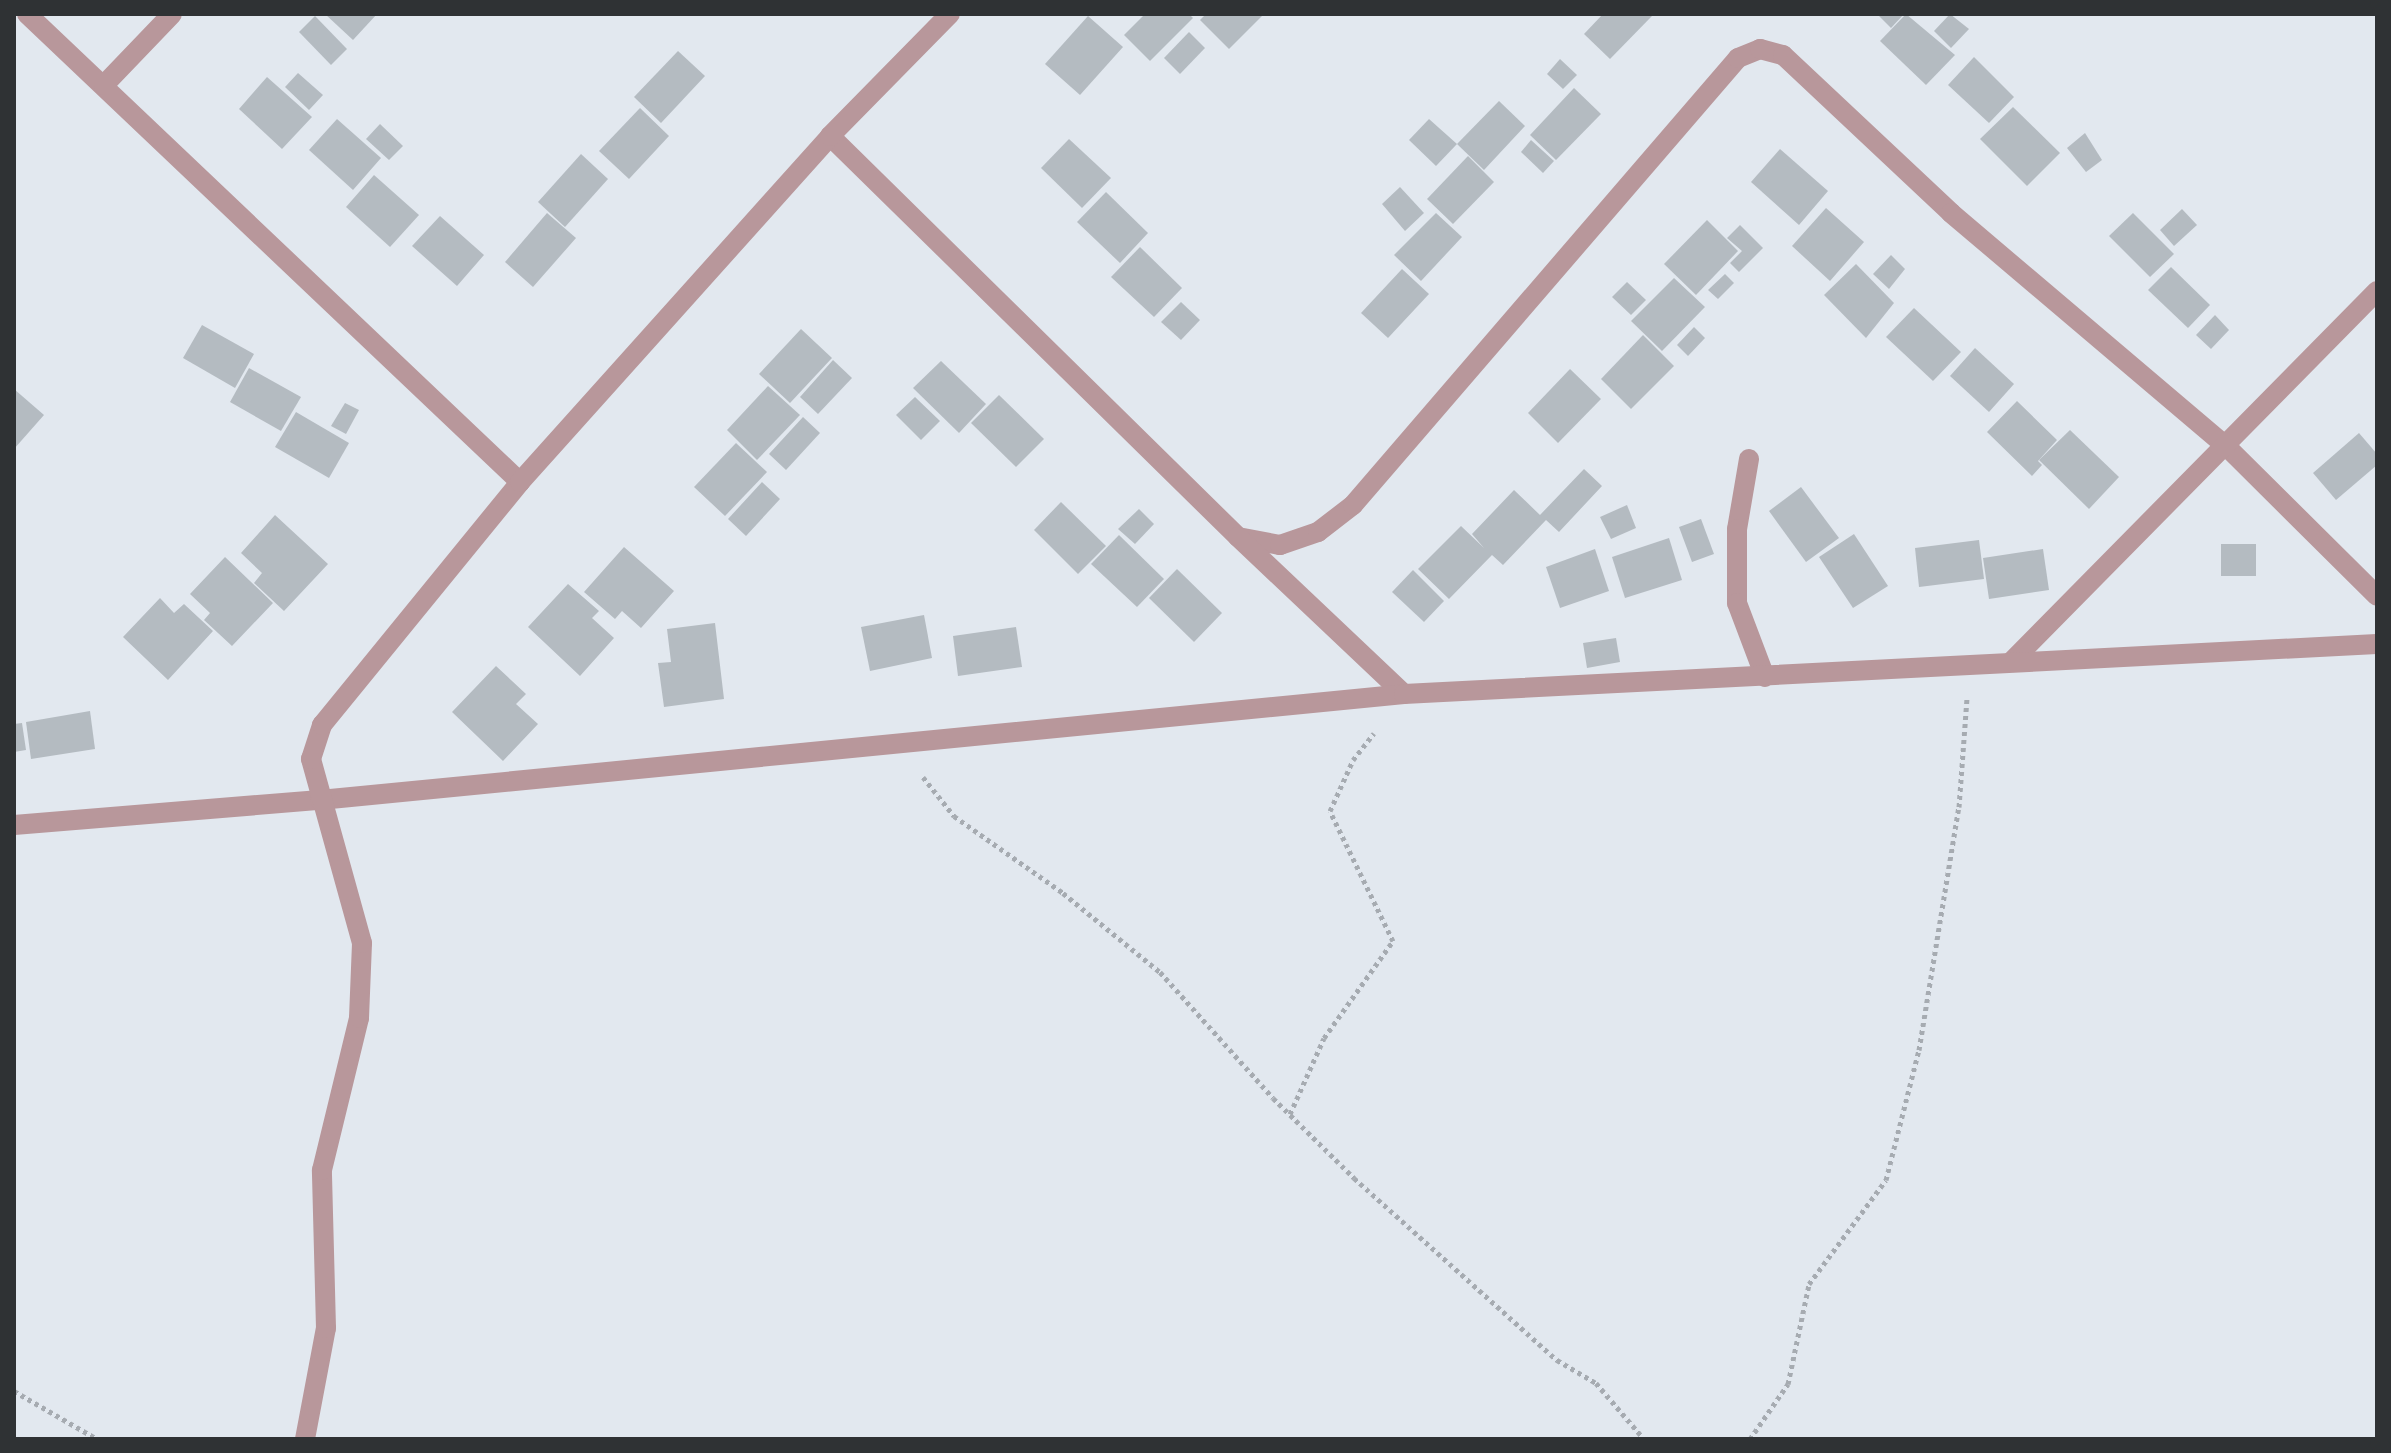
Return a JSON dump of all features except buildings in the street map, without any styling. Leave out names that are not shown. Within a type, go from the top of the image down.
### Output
[{"type":"street","points":[[27,14],[520,482]]},
{"type":"street","points":[[104,85],[172,14]]},
{"type":"street","points":[[305,1439],[326,1328],[322,1170],[359,1018],[362,943],[311,759],[322,725],[342,694],[520,482],[830,136],[950,14]]},
{"type":"street","points":[[1238,537],[1280,545],[1318,532],[1353,505],[1738,58],[1760,49],[1783,55],[1951,213],[2227,447],[2377,596]]},
{"type":"street","points":[[830,136],[1238,537],[1404,694]]},
{"type":"street","points":[[2011,662],[2227,447],[2377,291]]},
{"type":"street","points":[[1749,459],[1737,529],[1737,603],[1765,677]]},
{"type":"street","points":[[14,825],[320,800],[1404,694],[2377,644]]},
{"type":"path","points":[[1750,1439],[1788,1384],[1809,1284],[1886,1180],[1919,1050],[1959,807],[1970,666]]},
{"type":"path","points":[[1290,1114],[1324,1038],[1393,941],[1330,811],[1353,760],[1404,694]]},
{"type":"path","points":[[897,745],[954,816],[1063,893],[1160,972],[1290,1114],[1557,1360],[1596,1383],[1644,1439]]},
{"type":"path","points":[[14,1391],[97,1439]]}]
